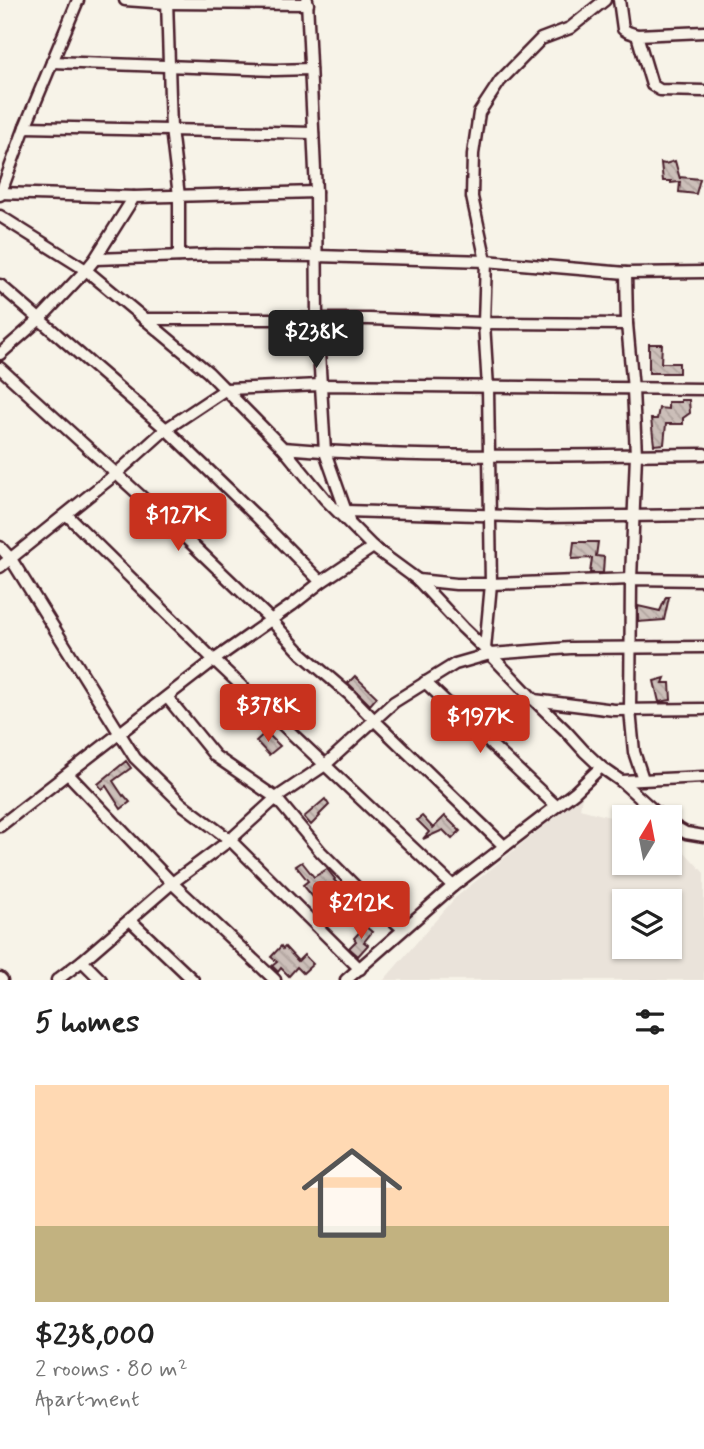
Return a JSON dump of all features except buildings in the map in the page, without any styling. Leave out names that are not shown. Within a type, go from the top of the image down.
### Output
[{"type":"street","points":[[78,0],[0,193],[134,197],[316,192]]},
{"type":"street","points":[[125,0],[307,2],[316,192],[317,319],[325,452],[351,524]]},
{"type":"street","points":[[488,651],[491,515],[484,323],[486,261],[472,197],[473,154],[479,113],[500,81],[541,39],[570,28],[605,0]]},
{"type":"street","points":[[619,0],[623,29],[628,32],[637,35],[704,32]]},
{"type":"street","points":[[167,2],[179,256]]},
{"type":"street","points":[[637,35],[652,85],[660,90],[704,91]]},
{"type":"street","points":[[52,62],[310,69]]},
{"type":"street","points":[[25,127],[313,133]]},
{"type":"street","points":[[0,354],[40,319],[86,270],[134,197]]},
{"type":"street","points":[[0,216],[86,270],[208,372],[283,448],[325,499],[373,547],[418,580],[601,767],[648,805]]},
{"type":"street","points":[[94,259],[317,256],[486,261],[626,273],[704,272]]},
{"type":"street","points":[[626,273],[636,455],[630,710],[634,752],[642,779]]},
{"type":"street","points":[[0,285],[166,429],[321,582]]},
{"type":"street","points":[[144,319],[369,319],[627,324]]},
{"type":"street","points":[[0,368],[117,473],[504,846]]},
{"type":"street","points":[[0,567],[67,515],[166,429],[226,389],[320,385],[704,389]]},
{"type":"street","points":[[283,448],[325,452],[545,457],[704,454]]},
{"type":"street","points":[[346,511],[545,517],[704,515]]},
{"type":"street","points":[[67,515],[214,660],[453,886]]},
{"type":"street","points":[[0,547],[11,559],[135,758],[182,804],[230,840],[360,969]]},
{"type":"street","points":[[0,826],[214,660],[373,547]]},
{"type":"street","points":[[418,580],[456,584],[631,579],[704,580]]},
{"type":"street","points":[[57,980],[172,883],[230,840],[276,799],[325,765],[394,702],[455,664],[488,651],[704,647]]},
{"type":"street","points":[[425,682],[556,806]]},
{"type":"street","points":[[167,696],[215,756],[276,799],[321,852],[403,929]]},
{"type":"street","points":[[534,700],[630,710],[704,709]]},
{"type":"street","points":[[346,980],[453,886],[575,792],[601,767]]},
{"type":"street","points":[[68,774],[172,883],[275,980]]},
{"type":"street","points":[[621,781],[704,777]]},
{"type":"street","points":[[682,831],[704,836]]},
{"type":"street","points":[[130,919],[193,980]]},
{"type":"street","points":[[82,961],[101,980]]},
{"type":"shaded area","points":[[582,795],[580,809],[612,818],[612,875],[682,875],[682,849],[704,873],[704,980],[384,980],[455,898]]}]
